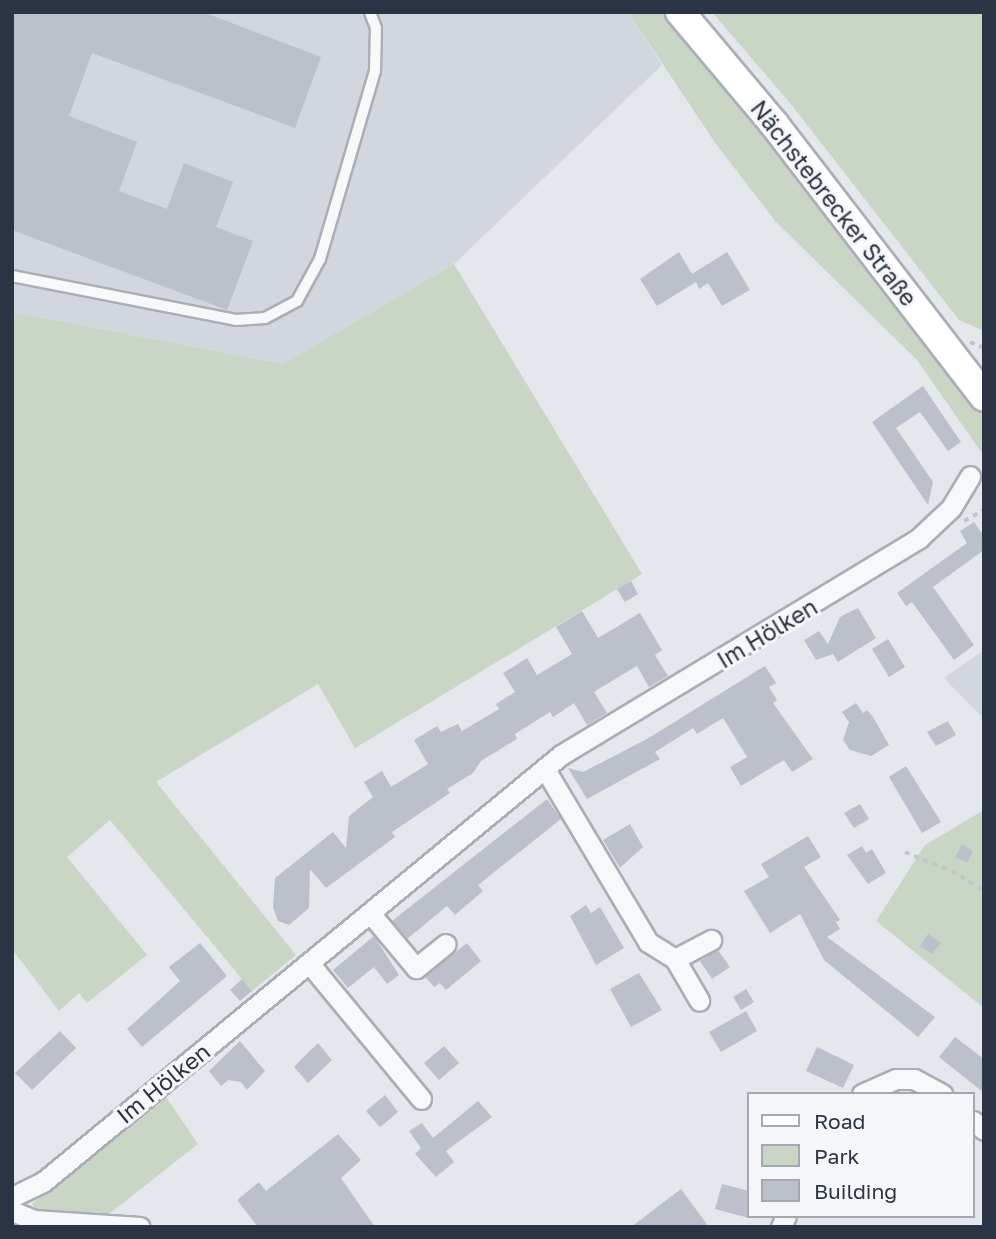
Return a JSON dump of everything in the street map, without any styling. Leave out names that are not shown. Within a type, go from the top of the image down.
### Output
[{"type":"main road","name":"Nächstebrecker Straße","points":[[680,12],[774,124],[984,397]]},
{"type":"street","name":"Im Hölken","points":[[12,1197],[43,1182],[545,769],[919,538],[950,508],[970,476]]},
{"type":"street","points":[[545,769],[648,942],[675,959],[699,1000]]},
{"type":"street","points":[[370,913],[416,968],[446,944]]},
{"type":"street","points":[[675,959],[711,940]]},
{"type":"street","points":[[309,963],[421,1099]]},
{"type":"street","points":[[866,1092],[895,1079],[915,1079],[938,1092]]},
{"type":"street","points":[[12,1211],[57,1223],[140,1227]]},
{"type":"lane","points":[[12,276],[236,320],[265,318],[297,302],[320,259],[375,71],[376,29],[370,12]]},
{"type":"path","points":[[905,852],[952,871],[984,891]]},
{"type":"shaded area","points":[[12,12],[628,12],[662,65],[454,264],[283,364],[12,312]]},
{"type":"shaded area","points":[[984,650],[984,719],[944,678]]},
{"type":"green space","points":[[628,12],[667,12],[760,123],[984,416],[984,456],[917,360],[776,222],[716,144]]},
{"type":"green space","points":[[712,12],[984,12],[984,331],[959,320],[790,103]]},
{"type":"green space","points":[[454,264],[642,574],[355,748],[318,684],[156,782],[296,955],[252,991],[110,820],[67,857],[147,955],[87,1003],[79,993],[59,1011],[12,949],[12,312],[283,364]]},
{"type":"green space","points":[[984,810],[984,1008],[876,921],[925,845]]},
{"type":"green space","points":[[164,1094],[198,1144],[105,1217],[42,1216],[32,1204]]},
{"type":"building","points":[[12,12],[203,12],[321,57],[295,128],[92,53],[69,116],[137,142],[119,191],[167,209],[184,163],[233,182],[216,227],[253,241],[227,310],[12,230]]},
{"type":"building","points":[[679,252],[692,274],[727,252],[750,290],[722,306],[708,283],[699,289],[696,282],[657,306],[640,279]]},
{"type":"building","points":[[923,386],[961,442],[948,451],[920,412],[896,428],[933,482],[928,505],[872,422]]},
{"type":"building","points":[[974,522],[984,536],[984,550],[933,587],[974,645],[954,660],[912,602],[906,606],[897,593],[967,543],[960,531]]},
{"type":"building","points":[[631,581],[638,594],[625,602],[617,589]]},
{"type":"building","points":[[858,608],[876,638],[838,662],[833,654],[816,660],[804,640],[819,631],[828,644],[840,617]]},
{"type":"building","points":[[582,611],[598,638],[640,613],[662,650],[655,655],[668,676],[649,687],[637,666],[600,688],[594,692],[607,713],[587,725],[574,703],[553,717],[550,712],[515,734],[517,739],[481,761],[473,773],[447,789],[450,793],[392,832],[395,837],[326,888],[310,869],[309,908],[289,925],[278,921],[273,907],[275,878],[333,832],[346,848],[349,816],[373,797],[364,782],[382,771],[391,787],[428,764],[414,740],[437,726],[441,732],[458,724],[462,731],[499,709],[496,704],[515,692],[503,673],[527,658],[537,675],[572,654],[556,627]]},
{"type":"building","points":[[888,639],[905,667],[889,677],[872,649]]},
{"type":"building","points":[[765,666],[776,683],[769,687],[777,700],[773,703],[813,759],[792,772],[784,760],[741,786],[730,767],[747,757],[723,718],[697,734],[693,728],[655,752],[660,759],[587,799],[568,768],[583,772],[647,739]]},
{"type":"building","points":[[856,703],[863,713],[867,710],[873,717],[889,745],[871,756],[850,750],[843,740],[849,722],[842,712]]},
{"type":"building","points":[[948,721],[956,735],[936,746],[927,732]]},
{"type":"building","points":[[906,766],[941,822],[922,833],[889,777]]},
{"type":"building","points":[[547,799],[561,819],[478,885],[483,891],[455,915],[447,906],[407,939],[392,921]]},
{"type":"building","points":[[860,804],[869,819],[854,828],[844,813]]},
{"type":"building","points":[[630,824],[643,847],[620,868],[603,840]]},
{"type":"building","points":[[808,836],[821,857],[804,867],[840,920],[836,922],[840,929],[827,937],[935,1017],[918,1037],[824,960],[800,914],[770,933],[744,891],[769,877],[761,864]]},
{"type":"building","points":[[962,844],[973,851],[967,863],[955,857]]},
{"type":"building","points":[[862,846],[866,853],[872,849],[886,873],[868,884],[847,855]]},
{"type":"building","points":[[586,905],[591,913],[600,907],[624,948],[596,965],[570,916]]},
{"type":"building","points":[[928,934],[941,943],[932,954],[920,946]]},
{"type":"building","points":[[374,936],[399,975],[387,984],[374,967],[348,988],[333,970]]},
{"type":"building","points":[[200,943],[227,976],[142,1047],[127,1029],[180,981],[169,967]]},
{"type":"building","points":[[467,943],[481,961],[446,990],[440,983],[434,987],[425,977]]},
{"type":"building","points":[[718,950],[730,967],[712,979],[700,961]]},
{"type":"building","points":[[639,973],[662,1010],[631,1027],[610,989]]},
{"type":"building","points":[[242,979],[252,991],[240,1001],[230,990]]},
{"type":"building","points":[[746,989],[754,1002],[741,1010],[733,997]]},
{"type":"building","points":[[746,1011],[757,1031],[721,1052],[709,1032]]},
{"type":"building","points":[[60,1031],[76,1048],[32,1090],[15,1073]]},
{"type":"building","points":[[955,1037],[984,1059],[984,1093],[939,1057]]},
{"type":"building","points":[[240,1041],[265,1071],[247,1090],[241,1082],[228,1080],[221,1086],[209,1071]]},
{"type":"building","points":[[318,1043],[332,1060],[308,1083],[294,1067]]},
{"type":"building","points":[[444,1046],[459,1063],[439,1080],[424,1063]]},
{"type":"building","points":[[817,1047],[854,1065],[843,1088],[806,1071]]},
{"type":"building","points":[[385,1095],[398,1112],[380,1127],[366,1111]]},
{"type":"building","points":[[478,1101],[492,1117],[446,1151],[454,1162],[436,1177],[415,1154],[421,1148],[409,1131],[422,1123],[433,1138]]},
{"type":"building","points":[[338,1134],[361,1160],[341,1178],[375,1227],[258,1227],[237,1200],[259,1182],[266,1191]]},
{"type":"building","points":[[722,1184],[748,1191],[748,1218],[715,1209]]},
{"type":"building","points":[[681,1189],[709,1227],[631,1227]]}]
